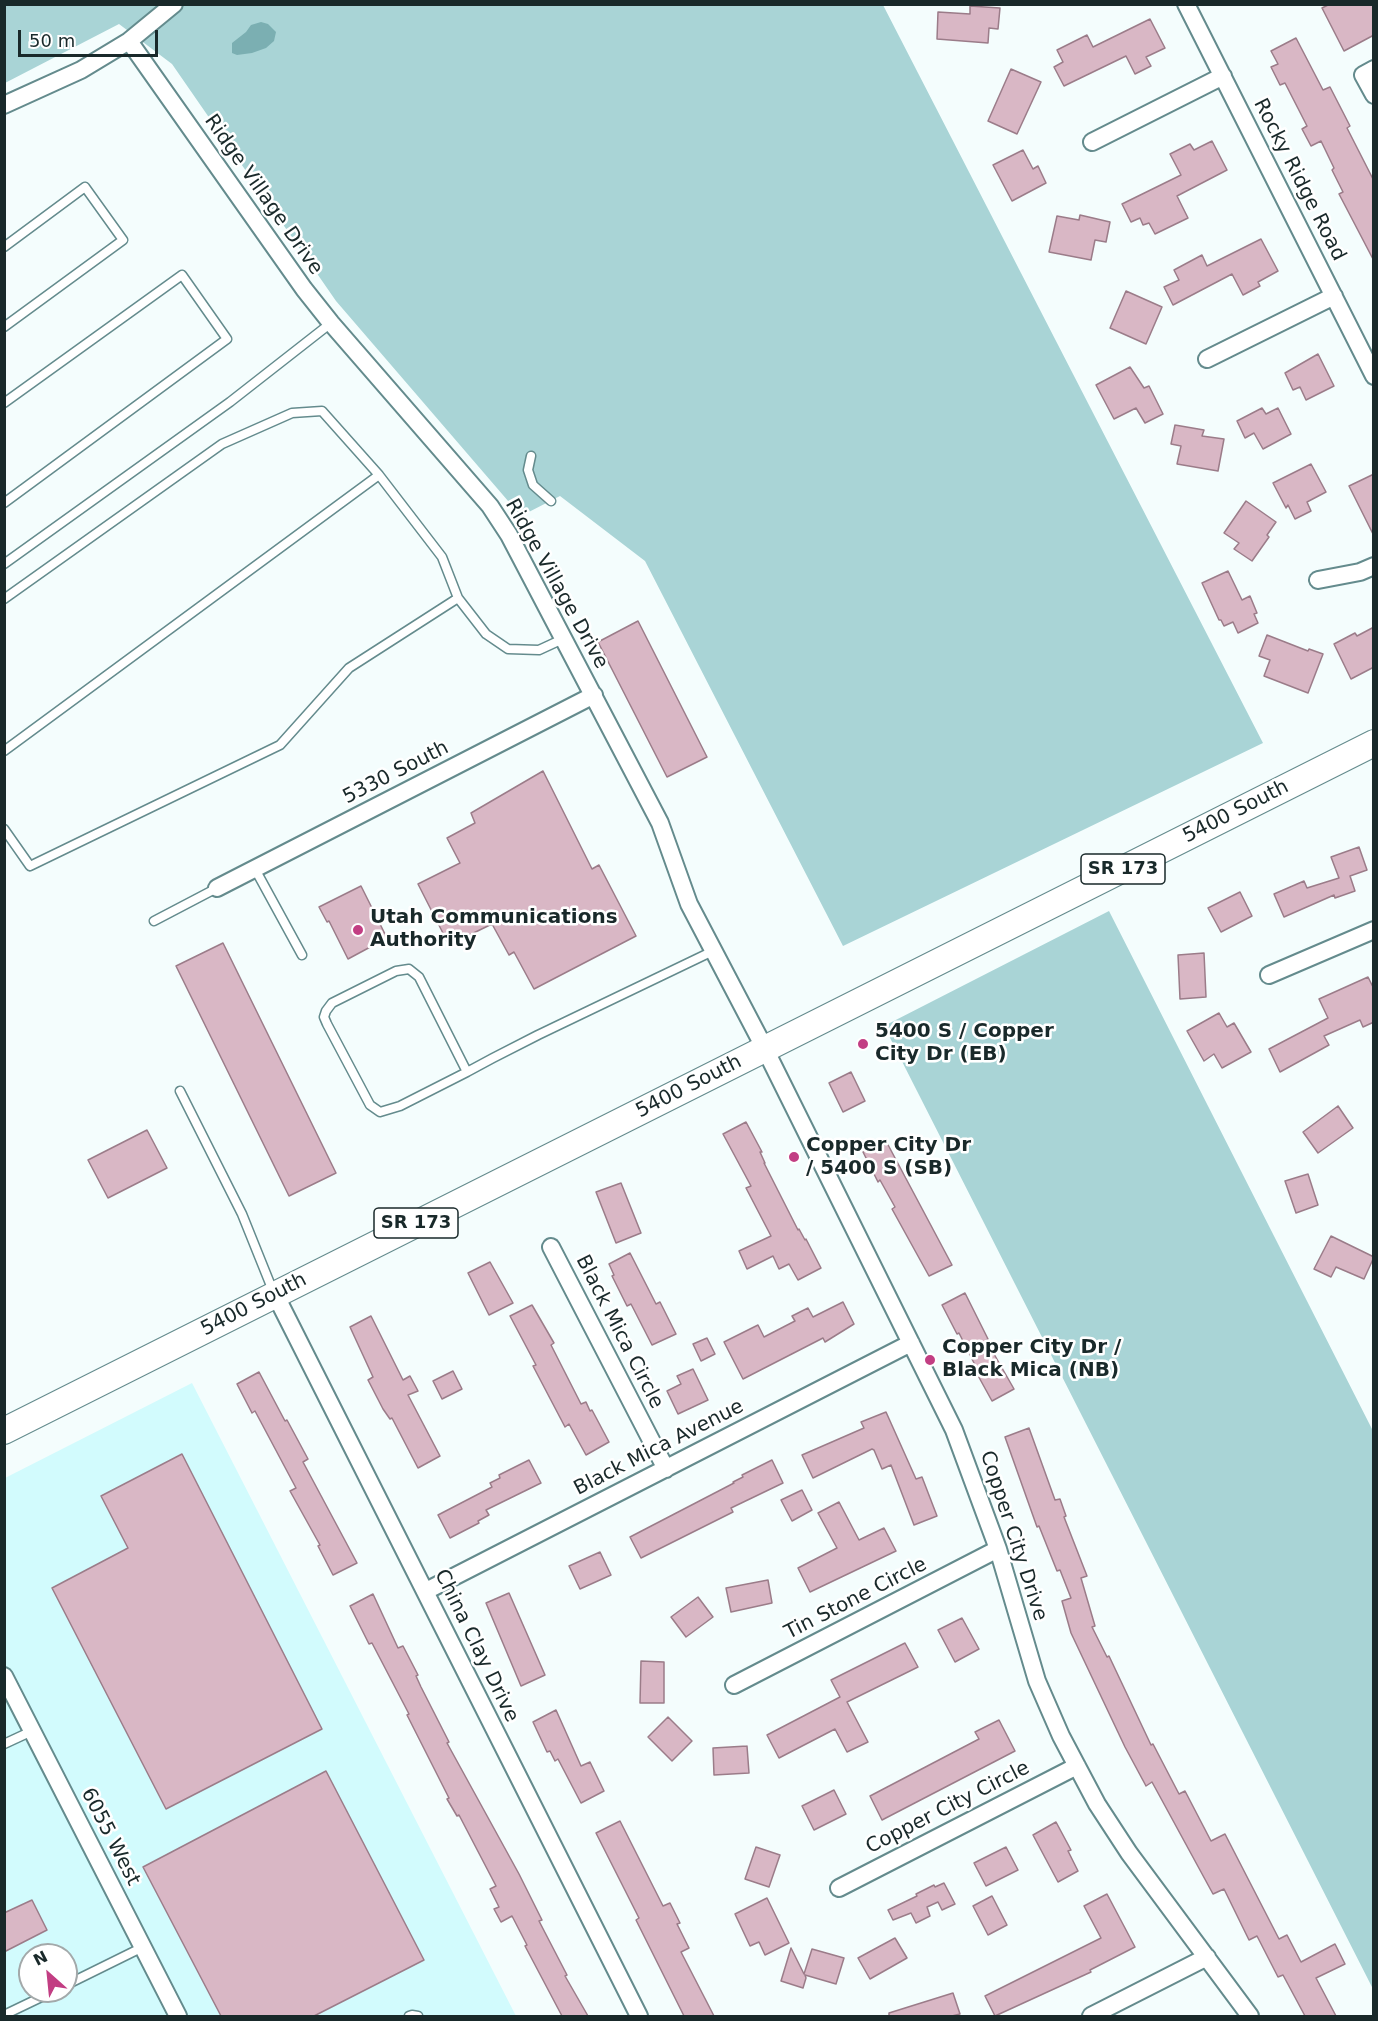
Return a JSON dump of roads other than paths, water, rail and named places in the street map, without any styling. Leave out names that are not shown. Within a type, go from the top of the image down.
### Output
[{"type":"main road","name":"5400 South","points":[[4,1431],[1374,743]]},
{"type":"street","points":[[4,105],[81,70],[129,41],[174,4]]},
{"type":"street","name":"Rocky Ridge Road","points":[[1186,4],[1374,376]]},
{"type":"street","name":"Ridge Village Drive","points":[[129,41],[279,254],[331,323],[490,506],[509,536],[565,638],[660,823],[683,890],[765,1049]]},
{"type":"street","points":[[1368,72],[1374,95]]},
{"type":"street","points":[[1092,142],[1223,76]]},
{"type":"street","points":[[1207,359],[1334,296]]},
{"type":"street","points":[[1318,580],[1360,572],[1374,566]]},
{"type":"street","name":"5330 South","points":[[218,888],[594,695]]},
{"type":"street","points":[[1269,975],[1374,930]]},
{"type":"street","name":"Copper City Drive","points":[[765,1049],[954,1430],[998,1549],[1037,1681],[1077,1766],[1129,1853],[1250,2016]]},
{"type":"street","name":"Black Mica Circle","points":[[551,1247],[666,1469]]},
{"type":"street","name":"China Clay Drive","points":[[275,1294],[639,2016]]},
{"type":"street","name":"Black Mica Avenue","points":[[426,1591],[912,1343]]},
{"type":"street","name":"Tin Stone Circle","points":[[734,1685],[998,1549]]},
{"type":"street","name":"6055 West","points":[[4,1676],[178,2016]]},
{"type":"street","name":"Copper City Circle","points":[[839,1888],[1077,1766]]},
{"type":"street","points":[[1091,2016],[1207,1957]]},
{"type":"lane","points":[[4,247],[85,187],[123,240],[4,327]]},
{"type":"lane","points":[[4,403],[182,275],[227,339],[4,503]]},
{"type":"lane","points":[[4,564],[239,395],[331,323]]},
{"type":"lane","points":[[4,600],[222,444],[292,412],[322,411],[379,475],[442,557],[458,598],[486,634],[508,649],[539,650],[565,638]]},
{"type":"lane","points":[[531,456],[528,470],[533,485],[551,501]]},
{"type":"lane","points":[[4,751],[379,475]]},
{"type":"lane","points":[[4,829],[30,866],[280,745],[349,668],[458,598]]},
{"type":"lane","points":[[255,869],[302,955]]},
{"type":"lane","points":[[154,921],[218,888]]},
{"type":"lane","points":[[467,1072],[419,977],[409,969],[396,971],[332,1003],[326,1011],[324,1017],[327,1024],[370,1105],[380,1112],[400,1106],[467,1072],[538,1035],[713,951]]},
{"type":"lane","points":[[180,1091],[242,1214],[275,1294]]},
{"type":"lane","points":[[4,1744],[32,1731]]},
{"type":"lane","points":[[78,1979],[143,1947]]},
{"type":"lane","points":[[4,2015],[29,2003]]},
{"type":"lane","points":[[409,2016],[418,2016]]},
{"type":"place","name":"Utah Communications Authority","points":[[358,930]]},
{"type":"place","name":"5400 S / Copper City Dr (EB)","points":[[863,1044]]},
{"type":"place","name":"Copper City Dr / 5400 S (SB)","points":[[794,1157]]},
{"type":"place","name":"Copper City Dr / Black Mica (NB)","points":[[930,1360]]}]
